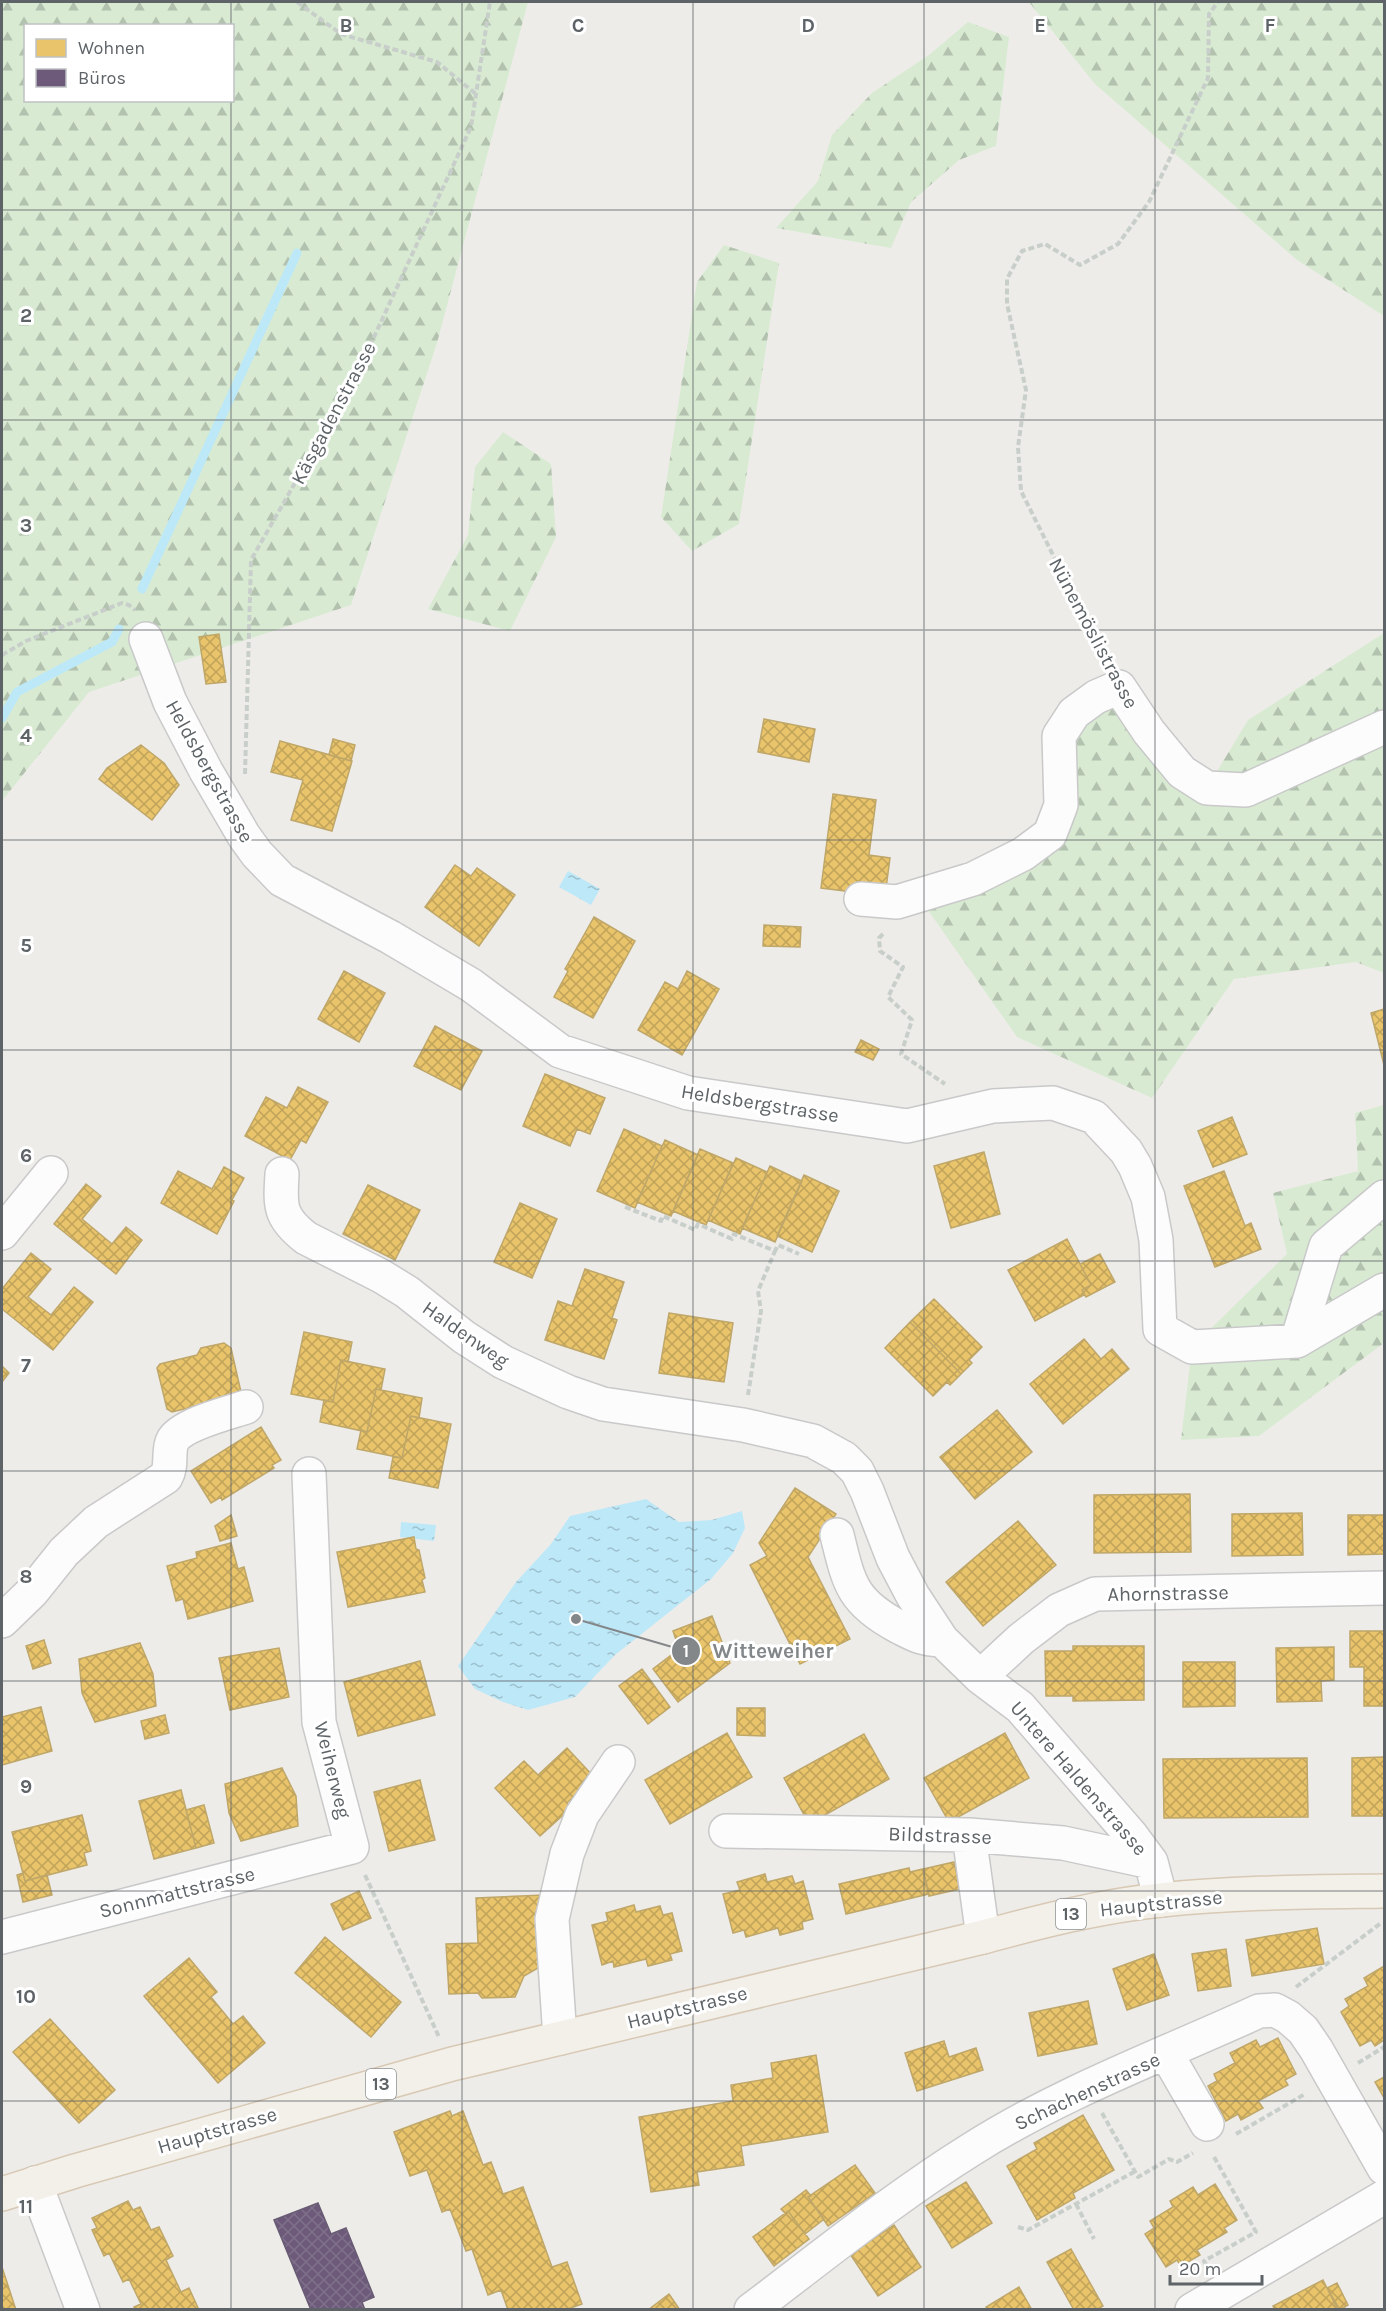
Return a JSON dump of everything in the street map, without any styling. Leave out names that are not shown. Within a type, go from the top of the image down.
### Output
[{"type":"main road","name":"Hauptstrasse","points":[[2,2194],[452,2064],[983,1937],[1058,1916],[1161,1900],[1293,1892],[1384,1891]]},
{"type":"street","name":"Heldsbergstrasse","points":[[146,639],[170,702],[206,771],[244,836],[257,854],[282,880],[390,937],[471,985],[560,1051],[688,1093],[907,1126],[993,1106],[1053,1103],[1094,1118],[1126,1151],[1148,1197],[1156,1240],[1160,1329],[1192,1347],[1297,1341],[1384,1290]]},
{"type":"street","name":"Nünemöslistrasse","points":[[1119,687],[1149,732],[1182,772],[1207,788],[1246,790],[1384,727]]},
{"type":"street","points":[[871,900],[897,902],[973,879],[1023,854],[1050,834],[1061,806],[1059,736],[1074,713],[1096,697],[1119,687]]},
{"type":"street","points":[[2,1233],[51,1173]]},
{"type":"street","name":"Haldenweg","points":[[282,1174],[280,1206],[295,1230],[306,1238],[390,1281],[464,1337],[503,1362],[568,1392],[603,1404],[743,1425]]},
{"type":"street","points":[[1297,1341],[1326,1246],[1384,1197]]},
{"type":"street","points":[[2,1622],[32,1592],[64,1552],[96,1522],[166,1477],[170,1470],[172,1441],[178,1435],[188,1428],[246,1407]]},
{"type":"street","name":"Untere Haldenstrasse","points":[[743,1425],[813,1441],[844,1458],[856,1471],[867,1491],[893,1558],[913,1596],[942,1640],[980,1677],[1020,1707],[1131,1835],[1151,1862],[1161,1900]]},
{"type":"street","name":"Weiherweg","points":[[309,1474],[319,1722],[352,1847]]},
{"type":"street","points":[[837,1536],[853,1588],[868,1608],[923,1639],[942,1640]]},
{"type":"street","name":"Ahornstrasse","points":[[980,1677],[1021,1639],[1059,1610],[1095,1594],[1384,1588]]},
{"type":"street","points":[[560,2038],[552,1919],[567,1854],[582,1815],[618,1762]]},
{"type":"street","name":"Bildstrasse","points":[[726,1831],[969,1835],[1063,1843],[1151,1862]]},
{"type":"street","points":[[969,1835],[983,1937]]},
{"type":"street","name":"Sonnmattstrasse","points":[[2,1937],[352,1847]]},
{"type":"street","points":[[1275,2010],[1288,2017],[1303,2030],[1334,2078],[1384,2168]]},
{"type":"street","name":"Schachenstrasse","points":[[751,2310],[909,2191],[972,2148],[1088,2086],[1259,2011],[1275,2010]]},
{"type":"street","points":[[1166,2053],[1214,2139]]},
{"type":"street","points":[[35,2183],[83,2310]]},
{"type":"street","points":[[1192,2310],[1384,2197]]},
{"type":"path","points":[[297,2],[341,34],[437,62],[476,94]]},
{"type":"path","name":"Käsgadenstrasse","points":[[245,778],[251,560],[356,376],[471,127],[490,2]]},
{"type":"path","name":"Nünemöslistrasse","points":[[1119,687],[1021,491],[1018,447],[1026,390],[1008,304],[1006,279],[1022,251],[1046,244],[1080,266],[1118,244],[1149,202],[1208,78],[1209,14],[1218,2]]},
{"type":"path","points":[[2,655],[27,642],[122,603],[135,609],[146,639]]},
{"type":"path","points":[[871,900],[875,920],[888,929],[879,938],[880,951],[903,967],[888,997],[912,1020],[901,1054],[948,1086]]},
{"type":"path","points":[[625,1206],[661,1221],[663,1216],[695,1230],[698,1224],[732,1239],[734,1234],[775,1251]]},
{"type":"path","points":[[750,1385],[762,1311],[758,1292],[778,1245],[799,1254]]},
{"type":"path","points":[[352,1847],[443,2046]]},
{"type":"path","points":[[1275,2010],[1295,1988],[1380,1926],[1384,1918]]},
{"type":"path","points":[[1088,2086],[1138,2177],[1169,2159],[1177,2162],[1214,2139],[1334,2078],[1384,2047]]},
{"type":"path","points":[[1214,2139],[1256,2232],[1204,2261],[1222,2292]]},
{"type":"path","points":[[1018,2227],[1028,2230],[1134,2172]]},
{"type":"path","points":[[1076,2204],[1094,2240]]},
{"type":"green space","points":[[2,2],[528,2],[437,343],[351,605],[89,692],[2,801]]},
{"type":"green space","points":[[1029,2],[1384,2],[1384,316],[1297,260],[1095,84]]},
{"type":"green space","points":[[968,22],[1009,37],[996,146],[959,160],[911,202],[891,248],[776,228],[818,181],[832,135],[872,93],[929,55]]},
{"type":"green space","points":[[724,245],[779,263],[739,524],[692,551],[661,517],[697,282]]},
{"type":"green space","points":[[503,432],[551,464],[556,537],[510,631],[428,609],[468,535],[475,467]]},
{"type":"green space","points":[[1384,633],[1384,973],[1356,962],[1234,979],[1152,1098],[1017,1037],[918,896],[1050,834],[1059,736],[1119,687],[1207,788],[1248,720]]},
{"type":"green space","points":[[1384,1105],[1384,1343],[1259,1436],[1181,1440],[1192,1347],[1287,1254],[1273,1193],[1358,1171],[1355,1113]]},
{"type":"water","points":[[568,871],[600,889],[591,905],[559,887]]},
{"type":"water","points":[[646,1499],[679,1522],[712,1520],[742,1511],[745,1528],[733,1553],[711,1579],[615,1655],[575,1697],[528,1710],[475,1689],[458,1666],[516,1582],[551,1544],[570,1516]]},
{"type":"water","points":[[401,1522],[436,1525],[434,1541],[400,1537]]},
{"type":"building: Wohnen","points":[[219,634],[226,682],[206,684],[199,637]]},
{"type":"building: Wohnen","points":[[764,719],[815,729],[809,762],[758,752]]},
{"type":"building: Wohnen","points":[[333,739],[355,745],[351,761],[329,755]]},
{"type":"building: Wohnen","points":[[280,741],[352,761],[332,831],[291,820],[303,780],[271,772]]},
{"type":"building: Wohnen","points":[[141,745],[164,763],[179,785],[152,820],[99,779],[107,768]]},
{"type":"building: Wohnen","points":[[833,794],[876,800],[869,855],[890,858],[885,896],[821,888]]},
{"type":"building: Wohnen","points":[[455,865],[471,876],[477,868],[515,895],[479,946],[425,907]]},
{"type":"building: Wohnen","points":[[594,917],[635,941],[593,1018],[554,997],[568,971],[565,969]]},
{"type":"building: Wohnen","points":[[764,925],[801,927],[800,947],[763,946]]},
{"type":"building: Wohnen","points":[[344,971],[385,993],[359,1042],[318,1019]]},
{"type":"building: Wohnen","points":[[687,971],[719,989],[682,1055],[638,1030],[665,982],[678,989]]},
{"type":"building: Wohnen","points":[[1384,1009],[1384,1065],[1371,1013]]},
{"type":"building: Wohnen","points":[[435,1026],[482,1051],[461,1090],[414,1066]]},
{"type":"building: Wohnen","points":[[861,1040],[879,1049],[873,1060],[855,1052]]},
{"type":"building: Wohnen","points":[[545,1074],[605,1098],[590,1134],[577,1129],[570,1146],[523,1126]]},
{"type":"building: Wohnen","points":[[298,1087],[328,1102],[306,1143],[301,1140],[290,1160],[245,1136],[266,1097],[287,1108]]},
{"type":"building: Wohnen","points":[[1232,1117],[1247,1154],[1213,1167],[1198,1131]]},
{"type":"building: Wohnen","points":[[624,1129],[662,1146],[635,1208],[597,1191]]},
{"type":"building: Wohnen","points":[[665,1140],[698,1155],[671,1216],[637,1202]]},
{"type":"building: Wohnen","points":[[700,1149],[733,1163],[706,1225],[673,1211]]},
{"type":"building: Wohnen","points":[[984,1152],[1000,1214],[951,1228],[934,1166]]},
{"type":"building: Wohnen","points":[[736,1158],[767,1172],[740,1234],[708,1220]]},
{"type":"building: Wohnen","points":[[770,1166],[802,1181],[775,1242],[742,1228]]},
{"type":"building: Wohnen","points":[[224,1167],[244,1178],[217,1234],[161,1203],[178,1171],[212,1189]]},
{"type":"building: Wohnen","points":[[1224,1171],[1245,1226],[1251,1223],[1261,1249],[1215,1267],[1184,1186]]},
{"type":"building: Wohnen","points":[[804,1175],[839,1191],[812,1252],[777,1236]]},
{"type":"building: Wohnen","points":[[86,1184],[101,1196],[82,1219],[112,1244],[126,1227],[142,1240],[116,1274],[54,1224]]},
{"type":"building: Wohnen","points":[[368,1185],[420,1210],[395,1260],[343,1234]]},
{"type":"building: Wohnen","points":[[520,1203],[557,1219],[532,1278],[494,1262]]},
{"type":"building: Wohnen","points":[[1067,1239],[1091,1285],[1082,1290],[1084,1295],[1035,1321],[1008,1270]]},
{"type":"building: Wohnen","points":[[31,1253],[51,1269],[28,1297],[51,1315],[74,1287],[93,1302],[53,1350],[2,1309],[2,1289]]},
{"type":"building: Wohnen","points":[[1100,1254],[1115,1282],[1086,1297],[1082,1290],[1091,1285],[1080,1264]]},
{"type":"building: Wohnen","points":[[585,1269],[624,1282],[612,1318],[617,1320],[604,1359],[545,1340],[558,1301],[572,1306]]},
{"type":"building: Wohnen","points":[[934,1299],[982,1347],[969,1360],[972,1363],[961,1374],[910,1322]]},
{"type":"building: Wohnen","points":[[669,1313],[733,1323],[724,1382],[659,1373]]},
{"type":"building: Wohnen","points":[[910,1322],[961,1374],[950,1385],[947,1382],[933,1396],[885,1348]]},
{"type":"building: Wohnen","points":[[304,1332],[352,1342],[348,1362],[341,1360],[333,1402],[291,1394]]},
{"type":"building: Wohnen","points":[[1084,1339],[1101,1359],[1112,1349],[1129,1369],[1063,1424],[1030,1384]]},
{"type":"building: Wohnen","points":[[224,1343],[231,1348],[241,1392],[237,1396],[172,1412],[167,1409],[157,1368],[160,1364],[197,1355],[201,1348]]},
{"type":"building: Wohnen","points":[[341,1360],[385,1369],[381,1390],[376,1389],[367,1432],[320,1422],[324,1400],[333,1402]]},
{"type":"building: Wohnen","points":[[2,1366],[9,1373],[2,1382]]},
{"type":"building: Wohnen","points":[[376,1389],[422,1398],[419,1418],[411,1416],[402,1458],[357,1449],[361,1430],[367,1432]]},
{"type":"building: Wohnen","points":[[997,1410],[1032,1452],[975,1499],[940,1457]]},
{"type":"building: Wohnen","points":[[411,1416],[451,1424],[438,1488],[389,1478],[393,1457],[402,1458]]},
{"type":"building: Wohnen","points":[[261,1427],[281,1460],[272,1465],[274,1468],[222,1500],[221,1497],[211,1503],[191,1471]]},
{"type":"building: Wohnen","points":[[795,1488],[836,1514],[808,1557],[850,1639],[800,1664],[750,1565],[767,1556],[759,1543]]},
{"type":"building: Wohnen","points":[[1190,1494],[1191,1552],[1094,1553],[1094,1495]]},
{"type":"building: Wohnen","points":[[1302,1513],[1303,1555],[1232,1556],[1232,1514]]},
{"type":"building: Wohnen","points":[[231,1515],[237,1536],[220,1541],[215,1526]]},
{"type":"building: Wohnen","points":[[1348,1515],[1384,1515],[1384,1554],[1348,1555]]},
{"type":"building: Wohnen","points":[[1018,1521],[1056,1565],[983,1626],[946,1582]]},
{"type":"building: Wohnen","points":[[414,1537],[425,1578],[422,1580],[425,1592],[348,1607],[337,1552]]},
{"type":"building: Wohnen","points":[[231,1543],[238,1569],[244,1567],[253,1601],[188,1619],[183,1599],[176,1601],[167,1566],[197,1558],[196,1552]]},
{"type":"building: Wohnen","points":[[712,1616],[730,1663],[678,1702],[653,1669],[679,1649],[673,1631]]},
{"type":"building: Wohnen","points":[[1350,1631],[1384,1631],[1384,1706],[1364,1706],[1364,1667],[1350,1667]]},
{"type":"building: Wohnen","points":[[44,1640],[51,1663],[33,1669],[26,1646]]},
{"type":"building: Wohnen","points":[[140,1643],[153,1674],[156,1706],[95,1722],[82,1693],[79,1659]]},
{"type":"building: Wohnen","points":[[1073,1646],[1144,1646],[1144,1700],[1073,1701],[1073,1696],[1046,1696],[1045,1651],[1073,1651]]},
{"type":"building: Wohnen","points":[[1334,1647],[1334,1680],[1321,1681],[1322,1701],[1277,1702],[1276,1648]]},
{"type":"building: Wohnen","points":[[279,1648],[289,1697],[230,1710],[219,1658]]},
{"type":"building: Wohnen","points":[[420,1661],[435,1715],[358,1736],[344,1682]]},
{"type":"building: Wohnen","points":[[1183,1662],[1235,1662],[1235,1706],[1183,1707]]},
{"type":"building: Wohnen","points":[[642,1669],[670,1707],[648,1724],[619,1686]]},
{"type":"building: Wohnen","points":[[41,1707],[52,1751],[2,1765],[2,1717]]},
{"type":"building: Wohnen","points":[[737,1708],[765,1708],[765,1736],[737,1735]]},
{"type":"building: Wohnen","points":[[165,1715],[169,1733],[145,1739],[141,1721]]},
{"type":"building: Wohnen","points":[[727,1733],[752,1777],[670,1824],[645,1780]]},
{"type":"building: Wohnen","points":[[1005,1733],[1029,1778],[949,1822],[924,1778]]},
{"type":"building: Wohnen","points":[[864,1734],[889,1779],[809,1824],[784,1778]]},
{"type":"building: Wohnen","points":[[567,1748],[594,1777],[567,1803],[571,1808],[540,1836],[495,1788],[524,1761],[538,1775]]},
{"type":"building: Wohnen","points":[[1384,1757],[1384,1816],[1352,1816],[1352,1758]]},
{"type":"building: Wohnen","points":[[1307,1758],[1308,1817],[1164,1818],[1163,1759]]},
{"type":"building: Wohnen","points":[[282,1768],[296,1796],[298,1826],[241,1841],[229,1813],[225,1784]]},
{"type":"building: Wohnen","points":[[420,1780],[435,1840],[389,1851],[374,1792]]},
{"type":"building: Wohnen","points":[[181,1790],[196,1848],[154,1859],[139,1801]]},
{"type":"building: Wohnen","points":[[204,1805],[214,1843],[196,1848],[186,1810]]},
{"type":"building: Wohnen","points":[[82,1815],[91,1851],[84,1853],[87,1865],[25,1881],[12,1832]]},
{"type":"building: Wohnen","points":[[954,1862],[960,1889],[929,1896],[923,1869]]},
{"type":"building: Wohnen","points":[[909,1868],[910,1872],[923,1869],[929,1894],[846,1914],[839,1884]]},
{"type":"building: Wohnen","points":[[23,1873],[25,1881],[47,1875],[52,1895],[23,1902],[17,1875]]},
{"type":"building: Wohnen","points":[[765,1874],[767,1882],[792,1876],[795,1884],[803,1881],[813,1919],[802,1922],[803,1929],[780,1935],[778,1928],[746,1937],[744,1930],[733,1933],[723,1894],[740,1890],[737,1882]]},
{"type":"building: Wohnen","points":[[359,1891],[371,1918],[343,1930],[331,1904]]},
{"type":"building: Wohnen","points":[[544,1895],[543,1965],[524,1976],[515,1997],[482,1998],[478,1993],[449,1994],[446,1944],[478,1943],[476,1898]]},
{"type":"building: Wohnen","points":[[634,1905],[636,1912],[660,1906],[663,1915],[672,1913],[682,1951],[670,1954],[672,1960],[648,1966],[646,1959],[614,1967],[613,1961],[602,1965],[592,1925],[608,1921],[606,1913]]},
{"type":"building: Wohnen","points":[[1317,1928],[1324,1964],[1252,1976],[1246,1940]]},
{"type":"building: Wohnen","points":[[325,1937],[401,2002],[371,2037],[295,1973]]},
{"type":"building: Wohnen","points":[[1226,1949],[1231,1986],[1198,1991],[1192,1954]]},
{"type":"building: Wohnen","points":[[1154,1954],[1169,1995],[1127,2010],[1113,1969]]},
{"type":"building: Wohnen","points":[[189,1958],[217,1992],[211,1997],[233,2024],[243,2016],[265,2043],[218,2083],[144,1996]]},
{"type":"building: Wohnen","points":[[1384,1966],[1384,2040],[1375,2046],[1371,2040],[1360,2046],[1341,2012],[1349,2006],[1345,1999],[1368,1986],[1364,1978]]},
{"type":"building: Wohnen","points":[[1088,2001],[1097,2044],[1038,2056],[1029,2013]]},
{"type":"building: Wohnen","points":[[50,2019],[115,2090],[79,2123],[13,2052]]},
{"type":"building: Wohnen","points":[[1278,2038],[1296,2074],[1285,2080],[1288,2085],[1258,2101],[1263,2108],[1241,2120],[1238,2114],[1226,2121],[1208,2086],[1217,2081],[1214,2074],[1235,2063],[1230,2053],[1256,2040],[1260,2047]]},
{"type":"building: Wohnen","points":[[944,2041],[949,2057],[976,2048],[983,2070],[917,2091],[905,2053]]},
{"type":"building: Wohnen","points":[[816,2055],[828,2132],[741,2146],[744,2165],[697,2172],[699,2185],[651,2192],[639,2117],[733,2101],[731,2085],[773,2078],[771,2063]]},
{"type":"building: Wohnen","points":[[1384,2077],[1384,2098],[1375,2082]]},
{"type":"building: Wohnen","points":[[450,2111],[452,2116],[463,2111],[483,2165],[491,2162],[503,2194],[523,2187],[552,2267],[567,2262],[582,2304],[565,2310],[508,2310],[501,2290],[488,2295],[472,2249],[466,2251],[450,2209],[442,2212],[427,2170],[410,2176],[394,2132]]},
{"type":"building: Wohnen","points":[[1083,2115],[1114,2170],[1073,2193],[1075,2198],[1037,2220],[1007,2166],[1037,2149],[1034,2143]]},
{"type":"building: Wohnen","points":[[855,2165],[875,2193],[828,2226],[808,2197]]},
{"type":"building: Wohnen","points":[[966,2182],[992,2223],[952,2248],[926,2206]]},
{"type":"building: Wohnen","points":[[1215,2184],[1237,2220],[1224,2228],[1227,2232],[1197,2250],[1200,2255],[1181,2266],[1177,2260],[1166,2267],[1145,2234],[1154,2228],[1150,2221],[1173,2207],[1170,2201],[1193,2187],[1198,2195]]},
{"type":"building: Wohnen","points":[[806,2190],[811,2196],[808,2197],[824,2219],[805,2234],[788,2211],[785,2213],[781,2209]]},
{"type":"building: Wohnen","points":[[128,2201],[133,2210],[140,2207],[151,2230],[159,2227],[173,2256],[166,2260],[181,2292],[189,2288],[199,2310],[135,2310],[134,2307],[141,2304],[129,2279],[123,2282],[109,2253],[104,2256],[92,2230],[97,2228],[92,2218]]},
{"type":"building: Wohnen","points":[[788,2211],[809,2239],[774,2266],[753,2237]]},
{"type":"building: Wohnen","points":[[894,2225],[921,2267],[878,2296],[850,2254]]},
{"type":"building: Wohnen","points":[[1071,2249],[1103,2306],[1096,2310],[1074,2310],[1047,2262]]},
{"type":"building: Wohnen","points":[[2,2267],[16,2310],[2,2310]]},
{"type":"building: Wohnen","points":[[1323,2280],[1338,2310],[1275,2310],[1273,2306]]},
{"type":"building: Wohnen","points":[[1337,2283],[1348,2305],[1340,2310],[1327,2288]]},
{"type":"building: Wohnen","points":[[1019,2287],[1032,2310],[987,2310],[986,2307]]},
{"type":"building: Wohnen","points":[[669,2294],[680,2310],[648,2310]]},
{"type":"building: Büros","points":[[318,2203],[331,2234],[346,2228],[374,2297],[362,2302],[365,2310],[311,2310],[274,2220]]},
{"type":"waterway","points":[[142,589],[297,253]]},
{"type":"waterway","points":[[2,718],[17,692],[112,642],[119,629]]},
{"type":"place","name":"Witteweiher","points":[[576,1619]]}]
